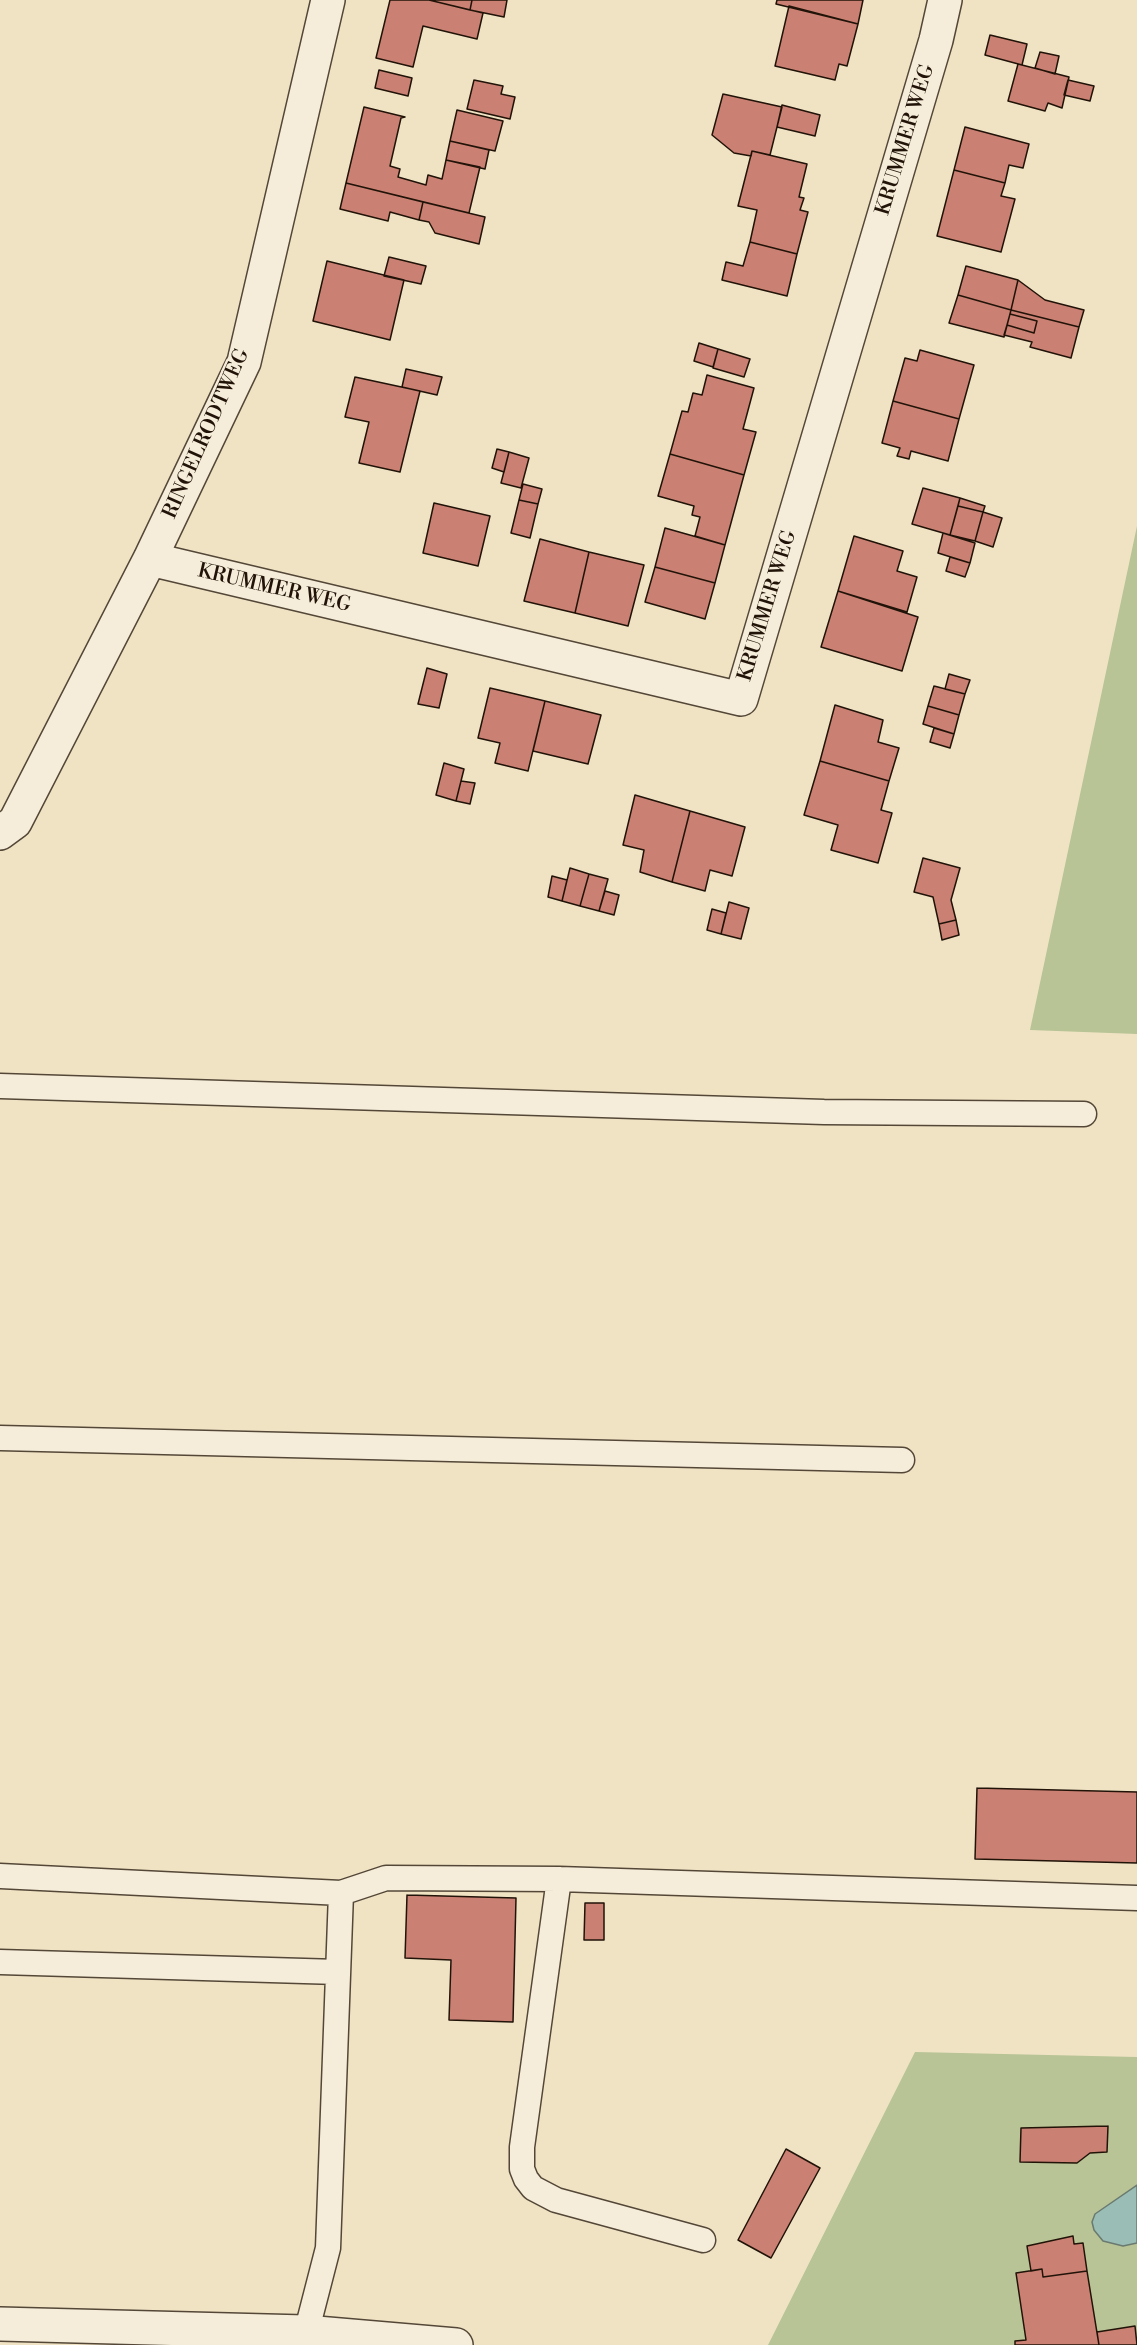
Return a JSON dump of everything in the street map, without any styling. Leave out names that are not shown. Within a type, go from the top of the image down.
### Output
[{"type":"street","name":"RINGELRODTWEG","points":[[0,833],[15,822],[150,559],[244,362],[328,0]]},
{"type":"street","name":"KRUMMER WEG","points":[[150,559],[741,699],[936,40],[945,0]]},
{"type":"street","points":[[0,2324],[456,2345]]},
{"type":"lane","points":[[0,1086],[812,1111],[1084,1114]]},
{"type":"lane","points":[[0,1438],[902,1460]]},
{"type":"lane","points":[[0,1876],[341,1893],[386,1878],[559,1879],[1137,1898]]},
{"type":"lane","points":[[559,1879],[522,2147],[522,2169],[526,2179],[534,2188],[556,2200],[703,2240]]},
{"type":"lane","points":[[304,2338],[328,2248],[341,1893]]},
{"type":"lane","points":[[0,1962],[338,1972]]},
{"type":"green space","points":[[1137,526],[1137,1034],[1030,1030]]},
{"type":"green space","points":[[915,2052],[1137,2057],[1137,2345],[768,2345]]},
{"type":"water","points":[[1137,2185],[1137,2243],[1123,2246],[1103,2241],[1094,2230],[1092,2222],[1095,2214]]},
{"type":"building","points":[[390,0],[429,0],[483,13],[477,39],[423,26],[413,67],[376,58]]},
{"type":"building","points":[[429,0],[472,0],[470,10]]},
{"type":"building","points":[[472,0],[507,0],[504,17],[470,10]]},
{"type":"building","points":[[777,0],[863,0],[858,24],[776,4]]},
{"type":"building","points":[[789,6],[858,24],[847,66],[839,64],[835,80],[775,66]]},
{"type":"building","points":[[990,35],[1027,44],[1022,65],[985,55]]},
{"type":"building","points":[[1040,52],[1059,56],[1055,74],[1035,68]]},
{"type":"building","points":[[1018,64],[1069,77],[1062,108],[1048,103],[1045,111],[1008,101]]},
{"type":"building","points":[[379,70],[412,78],[408,96],[375,88]]},
{"type":"building","points":[[474,80],[503,86],[501,94],[515,97],[510,119],[467,109]]},
{"type":"building","points":[[1068,80],[1094,86],[1090,101],[1064,95]]},
{"type":"building","points":[[723,94],[782,107],[770,155],[752,151],[751,156],[734,153],[712,135]]},
{"type":"building","points":[[782,105],[820,115],[815,136],[777,127]]},
{"type":"building","points":[[364,107],[405,117],[401,118],[390,166],[400,169],[398,177],[426,185],[428,175],[442,179],[446,160],[480,167],[469,213],[346,183]]},
{"type":"building","points":[[457,110],[503,121],[495,151],[450,141]]},
{"type":"building","points":[[965,127],[1029,144],[1023,168],[1009,165],[1005,183],[954,170]]},
{"type":"building","points":[[450,141],[489,150],[485,169],[446,160]]},
{"type":"building","points":[[752,151],[807,164],[799,197],[804,198],[800,210],[808,212],[797,254],[750,242],[757,210],[738,206]]},
{"type":"building","points":[[954,170],[1005,183],[1001,196],[1015,199],[1001,252],[937,236]]},
{"type":"building","points":[[346,183],[423,202],[419,220],[390,212],[388,221],[340,209]]},
{"type":"building","points":[[423,202],[485,217],[479,244],[435,233],[429,222],[419,220]]},
{"type":"building","points":[[750,242],[797,254],[787,296],[722,280],[726,262],[743,266]]},
{"type":"building","points":[[389,257],[426,266],[421,284],[384,276]]},
{"type":"building","points":[[327,261],[404,280],[390,340],[313,321]]},
{"type":"building","points":[[966,266],[1018,280],[1011,310],[958,295]]},
{"type":"building","points":[[1018,280],[1045,300],[1084,310],[1079,327],[1011,310]]},
{"type":"building","points":[[958,295],[1011,310],[1004,337],[949,323]]},
{"type":"building","points":[[1011,310],[1079,327],[1071,358],[1030,347],[1032,342],[1004,335],[1007,325],[1034,333],[1037,321],[1010,314]]},
{"type":"building","points":[[1010,314],[1037,321],[1034,333],[1007,325]]},
{"type":"building","points":[[699,343],[718,349],[713,367],[694,361]]},
{"type":"building","points":[[718,349],[750,359],[744,377],[713,368]]},
{"type":"building","points":[[920,350],[974,365],[959,419],[893,401],[905,358],[917,361]]},
{"type":"building","points":[[406,369],[442,377],[437,395],[402,387]]},
{"type":"building","points":[[707,375],[754,388],[743,429],[756,432],[744,475],[670,454],[682,411],[688,412],[693,393],[702,395]]},
{"type":"building","points":[[355,377],[420,391],[400,472],[359,463],[369,422],[345,417]]},
{"type":"building","points":[[893,401],[959,419],[948,461],[911,451],[909,459],[897,456],[900,448],[882,443]]},
{"type":"building","points":[[497,449],[509,452],[504,472],[492,468]]},
{"type":"building","points":[[509,452],[529,458],[521,488],[501,483]]},
{"type":"building","points":[[670,454],[744,475],[725,545],[695,536],[700,517],[692,515],[694,506],[658,496]]},
{"type":"building","points":[[523,484],[542,489],[538,504],[519,500]]},
{"type":"building","points":[[923,488],[960,498],[950,535],[912,524]]},
{"type":"building","points":[[960,498],[985,506],[983,512],[958,506]]},
{"type":"building","points":[[519,500],[538,504],[530,538],[511,533]]},
{"type":"building","points":[[434,503],[490,516],[478,566],[423,553]]},
{"type":"building","points":[[958,506],[983,512],[975,541],[950,535]]},
{"type":"building","points":[[983,512],[1002,518],[993,547],[975,541]]},
{"type":"building","points":[[665,528],[725,545],[715,583],[655,567]]},
{"type":"building","points":[[943,533],[975,543],[970,563],[938,553]]},
{"type":"building","points":[[854,536],[903,551],[897,571],[917,577],[907,612],[838,591]]},
{"type":"building","points":[[540,539],[589,552],[575,613],[524,601]]},
{"type":"building","points":[[589,552],[644,565],[628,626],[575,613]]},
{"type":"building","points":[[950,557],[970,563],[965,577],[946,571]]},
{"type":"building","points":[[655,567],[715,583],[705,619],[645,602]]},
{"type":"building","points":[[838,591],[918,617],[902,671],[821,647]]},
{"type":"building","points":[[427,668],[447,674],[439,708],[418,704]]},
{"type":"building","points":[[949,674],[970,680],[965,694],[945,689]]},
{"type":"building","points":[[934,686],[965,694],[959,715],[928,706]]},
{"type":"building","points":[[490,688],[545,701],[528,771],[495,763],[500,743],[478,738]]},
{"type":"building","points":[[545,701],[601,715],[588,764],[533,751]]},
{"type":"building","points":[[835,705],[883,720],[878,742],[899,748],[889,781],[820,761]]},
{"type":"building","points":[[928,706],[959,715],[954,734],[923,724]]},
{"type":"building","points":[[934,728],[954,734],[950,748],[930,742]]},
{"type":"building","points":[[820,761],[889,781],[881,810],[892,813],[878,863],[831,850],[838,825],[804,815]]},
{"type":"building","points":[[444,763],[464,769],[456,801],[436,795]]},
{"type":"building","points":[[461,781],[475,783],[470,804],[456,801]]},
{"type":"building","points":[[635,795],[690,811],[672,882],[640,872],[644,850],[623,845]]},
{"type":"building","points":[[690,811],[745,827],[732,876],[710,870],[705,891],[672,882]]},
{"type":"building","points":[[923,858],[960,868],[951,900],[956,920],[939,924],[933,897],[914,892]]},
{"type":"building","points":[[570,868],[589,874],[580,906],[562,901]]},
{"type":"building","points":[[589,874],[608,879],[599,911],[580,906]]},
{"type":"building","points":[[552,876],[567,880],[562,901],[548,897]]},
{"type":"building","points":[[605,891],[619,895],[614,915],[599,911]]},
{"type":"building","points":[[729,902],[749,908],[741,939],[721,934]]},
{"type":"building","points":[[712,909],[726,913],[721,934],[707,930]]},
{"type":"building","points":[[956,920],[959,935],[942,940],[939,924]]},
{"type":"building","points":[[977,1788],[1137,1792],[1137,1863],[975,1859]]},
{"type":"building","points":[[407,1895],[516,1898],[513,2022],[449,2020],[451,1960],[405,1958]]},
{"type":"building","points":[[585,1903],[604,1903],[604,1940],[584,1940]]},
{"type":"building","points":[[1108,2126],[1107,2152],[1090,2153],[1077,2163],[1020,2162],[1021,2128]]},
{"type":"building","points":[[786,2149],[820,2168],[771,2258],[738,2240]]},
{"type":"building","points":[[1073,2236],[1074,2244],[1083,2243],[1087,2271],[1043,2277],[1042,2269],[1031,2271],[1027,2246]]},
{"type":"building","points":[[1042,2269],[1043,2277],[1087,2271],[1099,2345],[1015,2345],[1015,2341],[1026,2340],[1016,2273]]},
{"type":"building","points":[[1135,2326],[1137,2345],[1099,2345],[1097,2332]]}]
